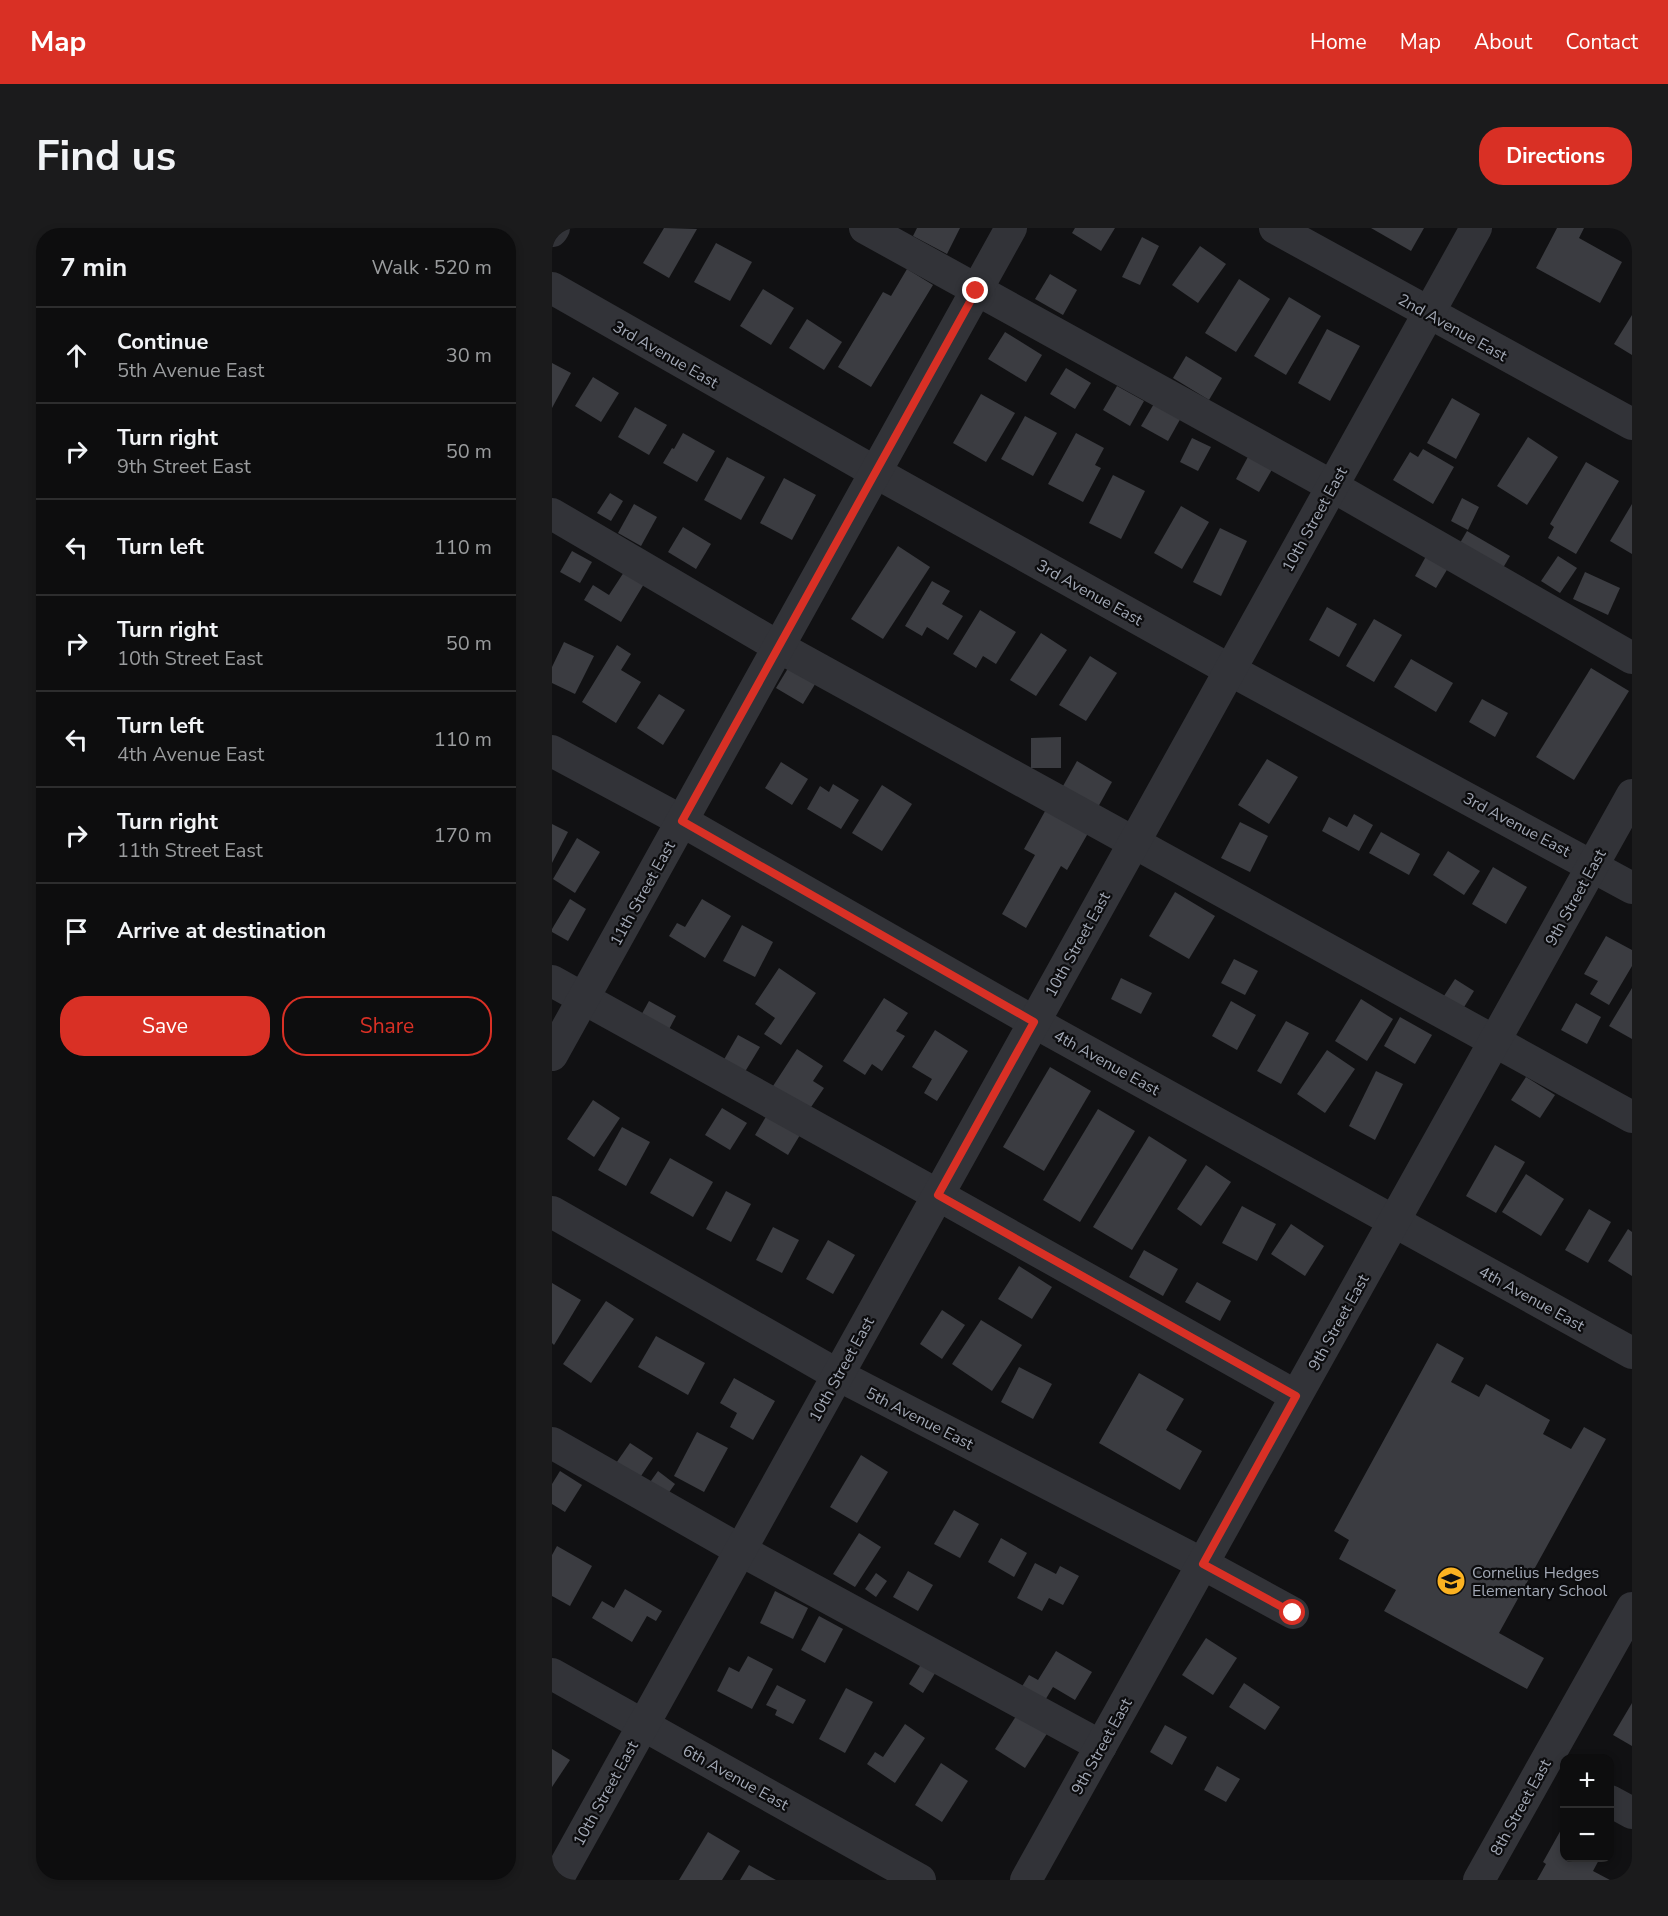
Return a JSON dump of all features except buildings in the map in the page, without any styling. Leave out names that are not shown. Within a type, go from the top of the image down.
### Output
[{"type":"street","points":[[865,228],[1332,486],[1632,658]]},
{"type":"street","name":"11th Street East","points":[[552,1055],[1011,228]]},
{"type":"street","name":"2nd Avenue East","points":[[1275,228],[1632,424]]},
{"type":"street","name":"10th Street East","points":[[557,1880],[1476,228]]},
{"type":"street","name":"3rd Avenue East","points":[[552,288],[1230,670],[1632,888]]},
{"type":"street","points":[[552,514],[778,647],[1632,1117]]},
{"type":"street","name":"4th Avenue East","points":[[552,751],[682,821],[1034,1022],[1632,1353]]},
{"type":"street","name":"9th Street East","points":[[1026,1880],[1632,795]]},
{"type":"street","points":[[552,981],[1296,1396]]},
{"type":"street","name":"5th Avenue East","points":[[552,1212],[838,1375],[1293,1613]]},
{"type":"street","points":[[552,1443],[740,1550],[1101,1746]]},
{"type":"street","name":"8th Street East","points":[[1479,1880],[1554,1770],[1632,1608]]},
{"type":"street","name":"6th Avenue East","points":[[552,1674],[920,1880]]},
{"type":"street","points":[[1614,1803],[1632,1813]]},
{"type":"place","name":"Cornelius Hedges Elementary School","points":[[1451,1581]]},
{"type":"route","points":[[976,291],[682,821],[1034,1022],[938,1195],[1296,1396],[1203,1564],[1293,1613]]}]
